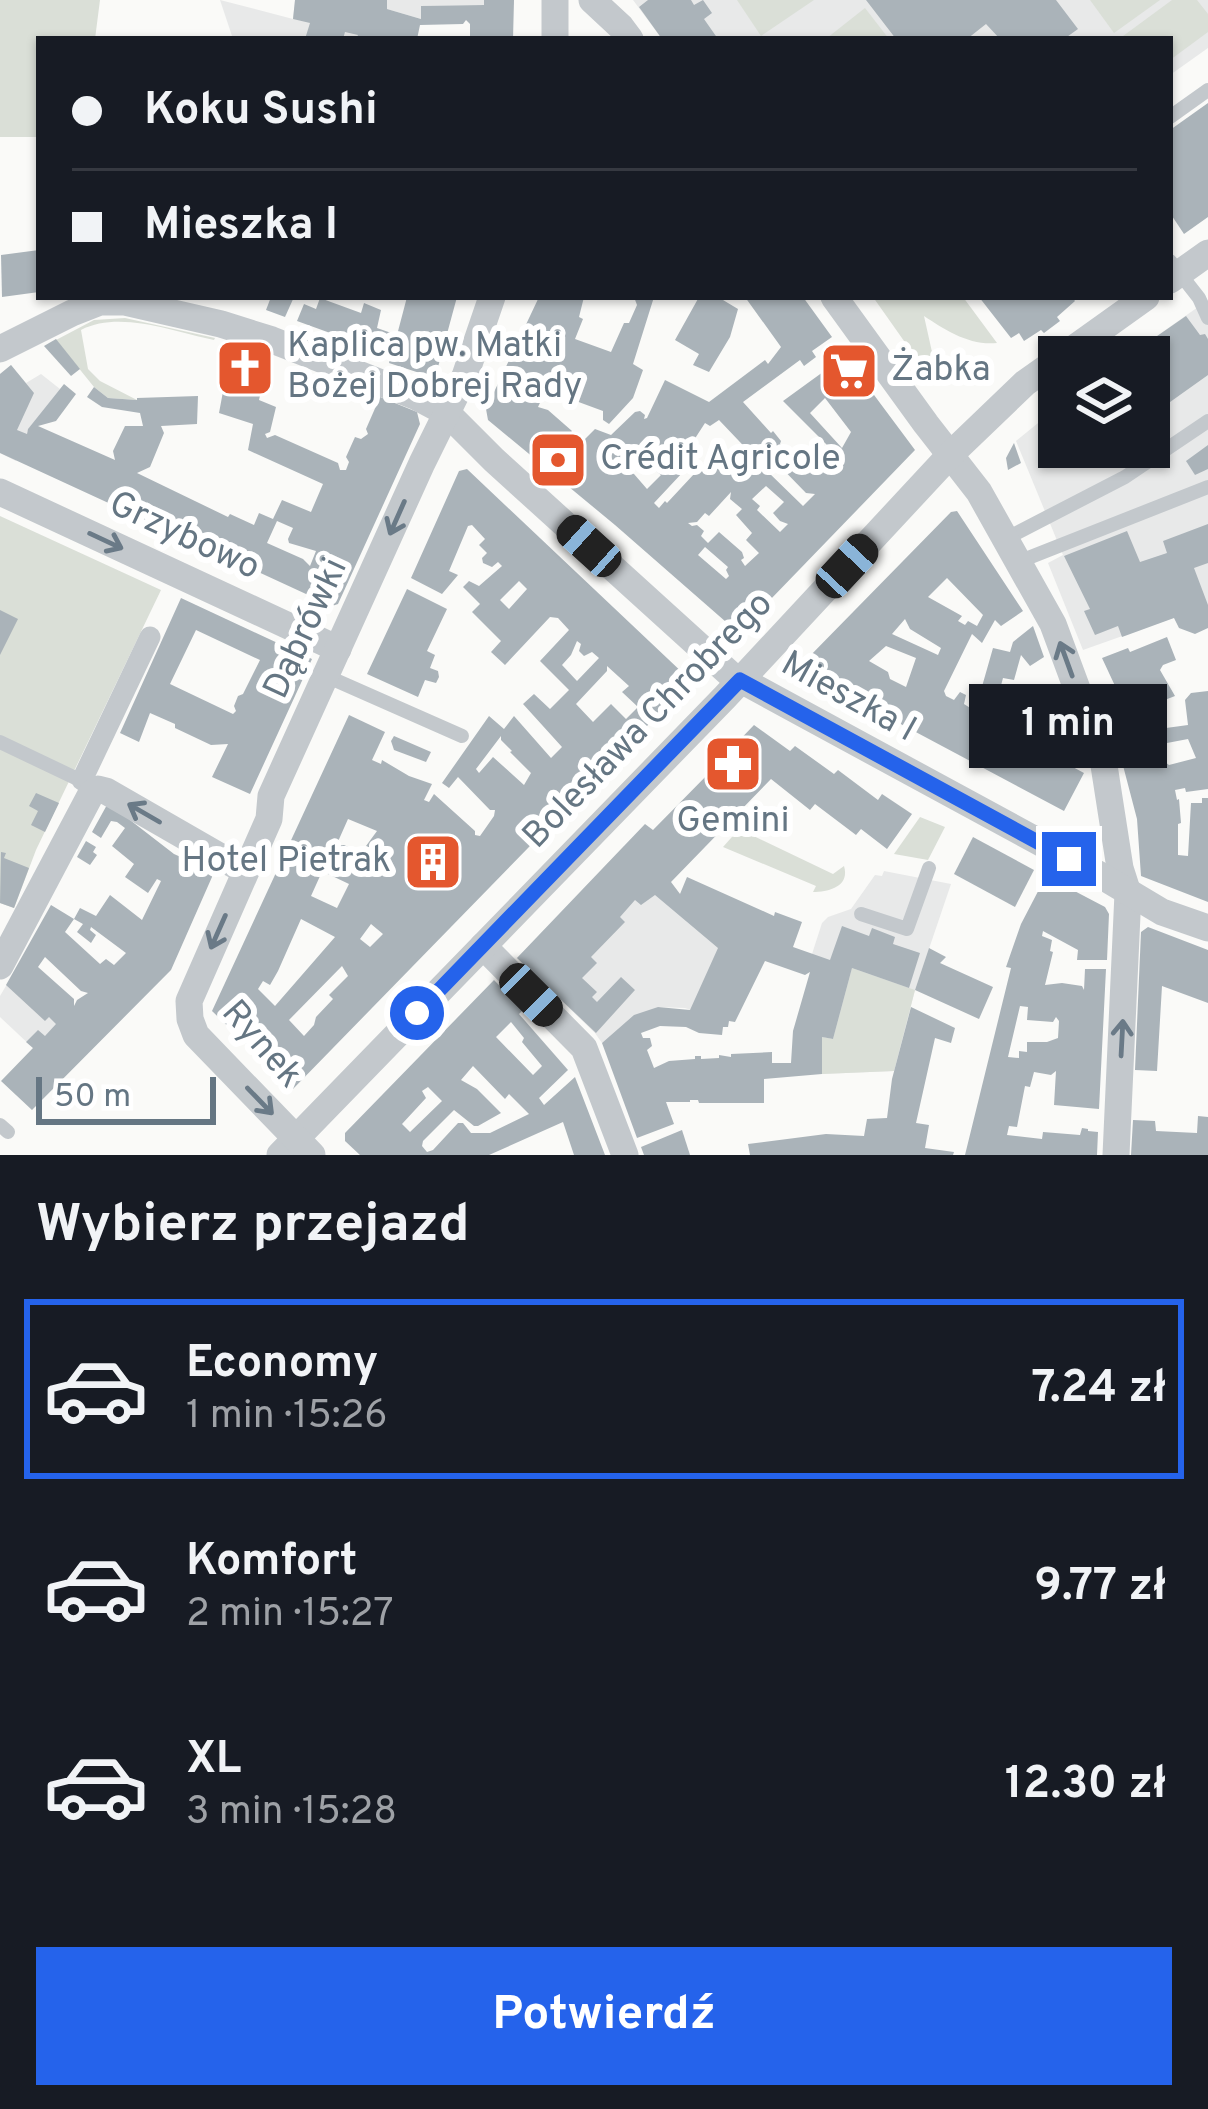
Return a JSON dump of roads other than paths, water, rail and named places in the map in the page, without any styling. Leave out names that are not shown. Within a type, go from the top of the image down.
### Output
[{"type":"street","points":[[555,0],[555,36]]},
{"type":"street","points":[[592,0],[628,36]]},
{"type":"street","points":[[1173,271],[1208,253]]},
{"type":"street","name":"Dąbrówki","points":[[191,992],[269,819],[271,796],[465,376],[491,300]]},
{"type":"street","points":[[836,300],[979,492],[1053,624],[1103,759],[1128,893],[1116,1155]]},
{"type":"street","name":"Bolesława Chrobrego","points":[[1091,336],[1142,300]]},
{"type":"street","points":[[0,349],[100,302],[125,302],[272,340],[448,413]]},
{"type":"street","name":"Bolesława Chrobrego","points":[[296,1150],[483,946],[951,454],[1038,374]]},
{"type":"street","name":"Mieszka I","points":[[448,413],[494,460],[740,680],[1128,893],[1208,928]]},
{"type":"street","name":"Grzybowo","points":[[0,492],[338,649]]},
{"type":"street","points":[[0,966],[91,794],[90,785],[150,637]]},
{"type":"street","points":[[90,785],[245,871]]},
{"type":"street","points":[[483,946],[584,1048],[625,1155]]},
{"type":"street","name":"Rynek","points":[[191,992],[188,1010],[196,1035],[296,1150]]},
{"type":"lane","points":[[1173,115],[1208,90]]},
{"type":"lane","points":[[1173,271],[1199,298],[1208,318]]},
{"type":"lane","points":[[1011,550],[1208,422]]},
{"type":"lane","points":[[1011,550],[1208,487]]},
{"type":"lane","points":[[326,676],[461,736]]},
{"type":"lane","points":[[0,742],[90,785]]},
{"type":"lane","points":[[861,914],[907,929],[929,868]]},
{"type":"place","name":"Kaplica pw. Matki Bożej Dobrej Rady","points":[[245,368]]},
{"type":"place","name":"Żabka","points":[[849,371]]},
{"type":"place","name":"Crédit Agricole","points":[[558,460]]},
{"type":"place","name":"Gemini","points":[[733,764]]},
{"type":"place","name":"Hotel Pietrak","points":[[433,862]]}]
